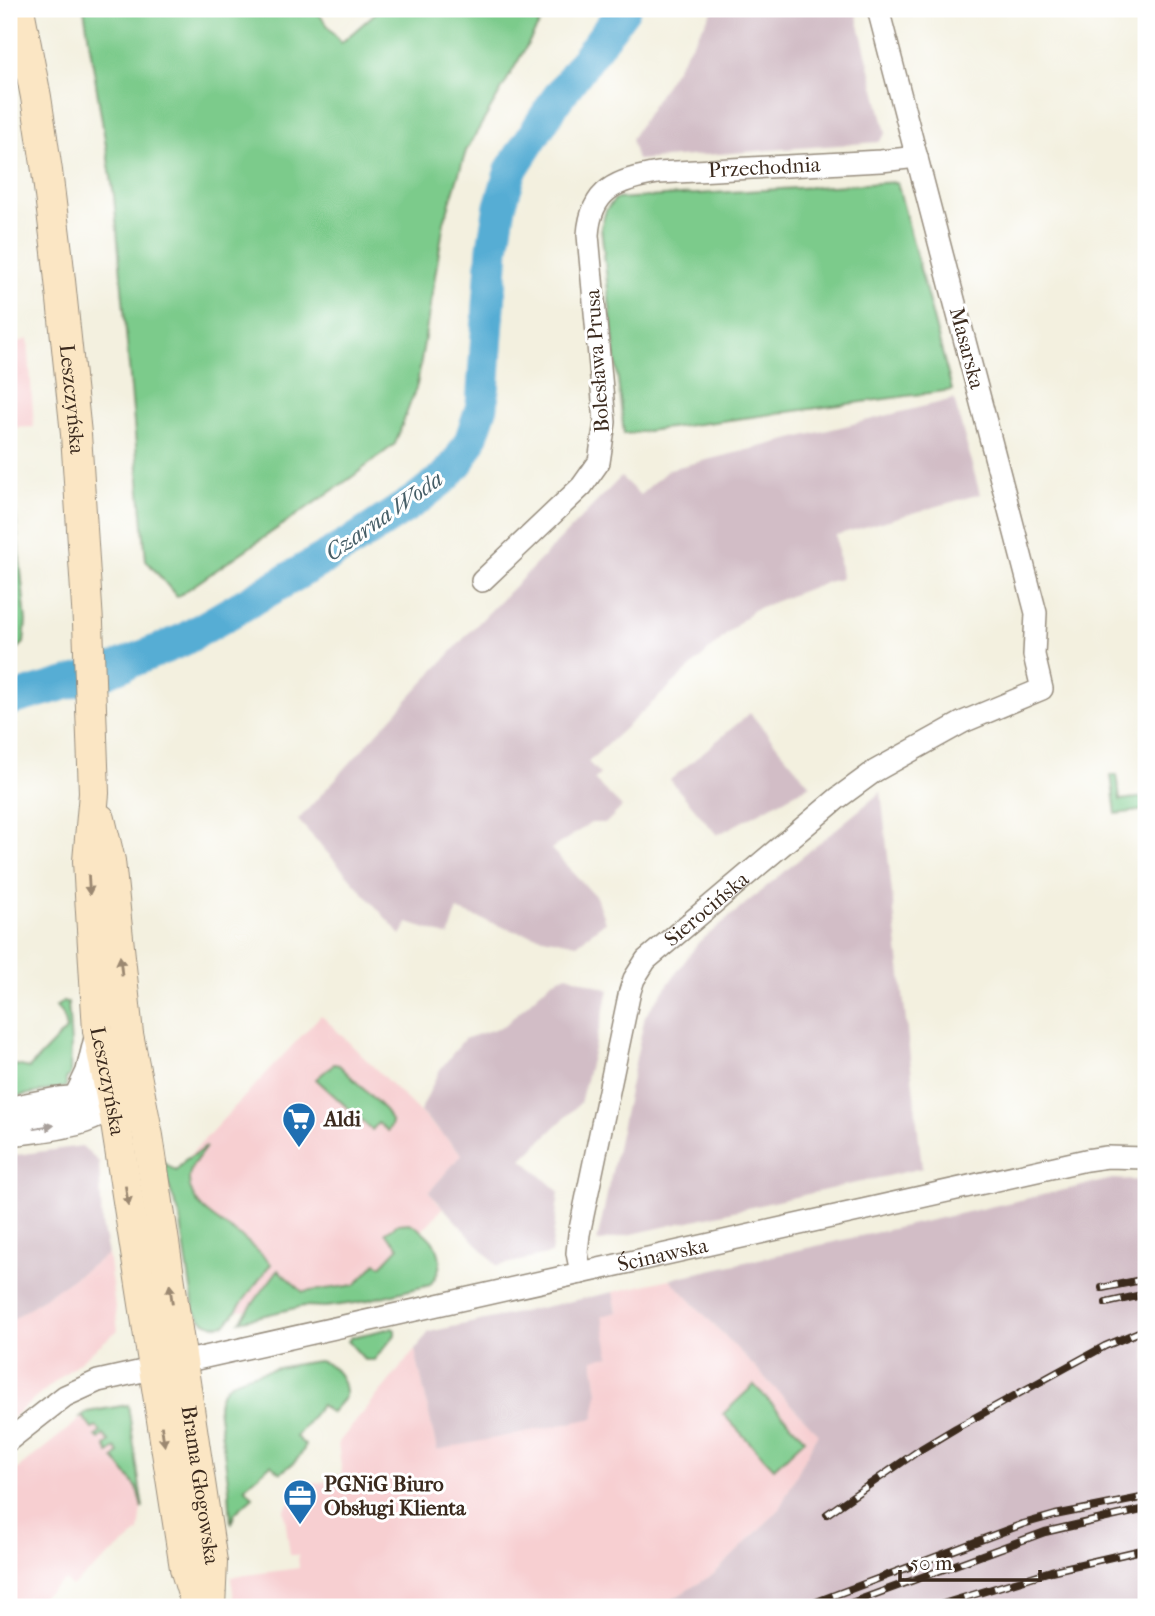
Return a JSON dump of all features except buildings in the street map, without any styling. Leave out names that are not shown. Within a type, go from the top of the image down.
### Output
[{"type":"main road","name":"Leszczyńska","points":[[19,9],[36,97],[59,266],[76,434],[92,727],[94,793],[88,861],[98,1031],[120,1148],[152,1369]]},
{"type":"main road","name":"Leszczyńska","points":[[94,793],[110,862],[132,1058],[148,1136],[181,1361]]},
{"type":"main road","name":"Brama Głogowska","points":[[181,1361],[212,1562],[210,1607]]},
{"type":"main road","name":"Brama Głogowska","points":[[152,1369],[185,1568],[197,1607]]},
{"type":"street","name":"Masarska","points":[[878,9],[1036,614],[1034,655],[1042,689]]},
{"type":"street","name":"Przechodnia","points":[[614,186],[628,179],[658,173],[881,162],[917,157]]},
{"type":"street","name":"Bolesława Prusa","points":[[482,581],[580,489],[592,475],[600,459],[604,400],[588,234],[594,205],[614,186]]},
{"type":"street","name":"Sierocińska","points":[[580,1273],[577,1253],[579,1234],[622,1024],[632,983],[646,960],[838,798],[875,771],[963,722],[1042,689]]},
{"type":"street","points":[[78,1109],[97,1045],[98,1031]]},
{"type":"street","points":[[9,1110],[78,1109],[93,1118],[113,1105],[128,1083],[132,1058]]},
{"type":"street","points":[[113,1105],[135,1119],[148,1136]]},
{"type":"street","points":[[9,1133],[78,1109]]},
{"type":"street","points":[[78,1109],[120,1148]]},
{"type":"street","name":"Ścinawska","points":[[9,1440],[46,1409],[80,1387],[99,1381],[1086,1160],[1107,1157],[1146,1158]]},
{"type":"shaded area","points":[[714,9],[855,9],[886,133],[879,142],[637,160],[631,139]]},
{"type":"shaded area","points":[[28,339],[34,427],[9,428],[9,345]]},
{"type":"shaded area","points":[[954,399],[980,494],[836,535],[841,579],[826,582],[753,610],[588,762],[600,774],[594,780],[622,807],[606,823],[591,823],[551,849],[596,897],[605,922],[577,944],[514,931],[457,910],[449,936],[408,923],[401,935],[298,820],[465,637],[621,477],[640,495],[669,469]]},
{"type":"shaded area","points":[[750,713],[810,785],[717,835],[670,780]]},
{"type":"shaded area","points":[[881,792],[922,1168],[597,1242],[645,1016],[698,943]]},
{"type":"shaded area","points":[[567,975],[609,990],[580,1103],[522,1159],[559,1192],[551,1254],[497,1266],[429,1192],[462,1154],[420,1112],[439,1071],[464,1039],[504,1026],[552,981]]},
{"type":"shaded area","points":[[321,1015],[462,1154],[429,1192],[443,1208],[367,1290],[254,1310],[204,1313],[185,1160]]},
{"type":"shaded area","points":[[82,1146],[99,1162],[102,1225],[108,1254],[9,1322],[9,1156]]},
{"type":"shaded area","points":[[1113,1179],[1146,1181],[1146,1607],[659,1607],[714,1574],[778,1511],[818,1433],[670,1279]]},
{"type":"shaded area","points":[[108,1254],[118,1330],[9,1420],[9,1322]]},
{"type":"shaded area","points":[[670,1279],[818,1433],[778,1511],[714,1574],[659,1607],[235,1607],[231,1577],[299,1568],[298,1555],[290,1555],[284,1510],[303,1485],[329,1481],[329,1477],[342,1475],[338,1443],[415,1350],[437,1450],[598,1393],[593,1359],[602,1316],[617,1311],[613,1292]]},
{"type":"shaded area","points":[[613,1292],[617,1312],[602,1316],[610,1356],[593,1359],[598,1393],[594,1418],[437,1450],[415,1350],[429,1332]]},
{"type":"shaded area","points":[[83,1417],[92,1429],[96,1426],[101,1433],[97,1436],[99,1438],[104,1435],[110,1442],[110,1452],[115,1448],[119,1453],[114,1458],[137,1488],[142,1508],[139,1532],[71,1587],[65,1580],[28,1607],[9,1607],[9,1476]]},
{"type":"green space","points":[[84,9],[315,9],[341,43],[380,9],[548,9],[466,151],[444,222],[417,385],[395,444],[352,477],[177,597],[146,560],[114,196]]},
{"type":"green space","points":[[897,182],[952,390],[624,434],[601,227],[606,210],[615,199]]},
{"type":"green space","points":[[13,492],[26,621],[24,643],[9,657],[9,493]]},
{"type":"green space","points":[[1111,775],[1117,775],[1120,800],[1146,797],[1146,810],[1116,814]]},
{"type":"green space","points":[[63,1001],[68,1003],[71,1044],[70,1075],[66,1079],[66,1087],[9,1098],[9,1067],[17,1065],[29,1068],[66,1030],[63,1015],[56,1007]]},
{"type":"green space","points":[[334,1064],[339,1065],[386,1111],[392,1123],[388,1131],[378,1123],[372,1130],[316,1079]]},
{"type":"green space","points":[[206,1147],[189,1175],[195,1199],[209,1214],[243,1238],[271,1264],[226,1324],[221,1325],[207,1323],[194,1309],[180,1216],[166,1179],[163,1162],[176,1171],[185,1160]]},
{"type":"green space","points":[[410,1223],[427,1235],[438,1250],[439,1266],[430,1285],[356,1303],[325,1307],[304,1306],[240,1321],[278,1270],[303,1292],[355,1285],[376,1263],[381,1266],[399,1247],[385,1233],[398,1224]]},
{"type":"green space","points":[[392,1328],[395,1335],[374,1360],[365,1360],[348,1341],[352,1337]]},
{"type":"green space","points":[[319,1361],[339,1374],[345,1397],[331,1413],[321,1405],[296,1437],[305,1445],[292,1464],[280,1473],[271,1464],[245,1487],[253,1497],[235,1513],[231,1524],[218,1407],[222,1394],[238,1379]]},
{"type":"green space","points":[[754,1385],[805,1439],[774,1468],[723,1414]]},
{"type":"green space","points":[[128,1405],[143,1508],[137,1488],[114,1458],[119,1453],[115,1448],[109,1453],[105,1446],[110,1442],[104,1435],[99,1439],[96,1436],[101,1432],[97,1427],[92,1429],[83,1417],[79,1418],[87,1412]]},
{"type":"waterway","name":"Czarna Woda","points":[[9,700],[103,673],[183,640],[352,542],[417,499],[446,476],[470,442],[482,406],[493,248],[500,206],[511,170],[556,100],[624,9]]},
{"type":"railway","points":[[1102,1288],[1146,1279]]},
{"type":"railway","points":[[1106,1303],[1146,1294]]},
{"type":"railway","points":[[827,1514],[956,1428],[1105,1346],[1146,1329]]},
{"type":"railway","points":[[803,1607],[1023,1524],[1146,1497]]},
{"type":"railway","points":[[840,1607],[1045,1532],[1146,1509]]},
{"type":"railway","points":[[933,1607],[1051,1571],[1146,1549]]},
{"type":"place","name":"Aldi","points":[[299,1149]]},
{"type":"place","name":"PGNiG Biuro Obsługi Klienta","points":[[300,1526]]}]
